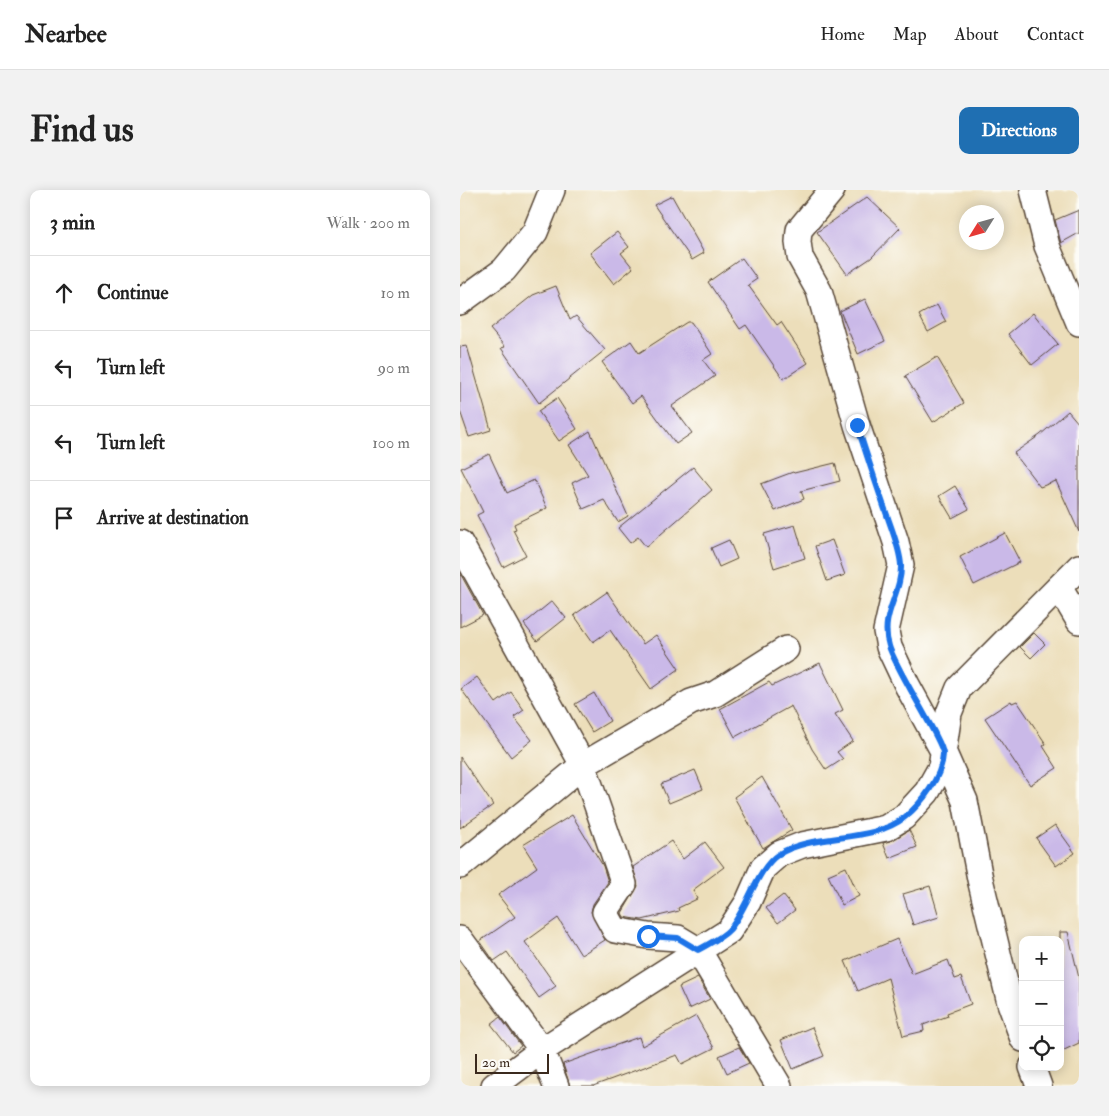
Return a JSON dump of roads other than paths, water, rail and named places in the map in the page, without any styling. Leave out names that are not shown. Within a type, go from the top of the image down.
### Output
[{"type":"street","points":[[460,302],[504,270],[536,232],[552,190]]},
{"type":"street","points":[[832,190],[799,230],[800,257],[819,292],[857,425],[901,565],[899,582],[890,606],[886,631],[889,647],[907,685],[944,751],[965,801],[980,879],[1010,1003],[1019,1028]]},
{"type":"street","points":[[1034,190],[1047,246],[1079,322]]},
{"type":"street","points":[[460,542],[583,765],[624,884],[605,912],[614,930],[648,936],[678,938],[698,950],[779,1086]]},
{"type":"street","points":[[494,1086],[542,1050],[729,931],[748,902],[763,868],[779,854],[802,845],[886,828],[904,817],[927,792],[941,767],[949,712],[959,688],[1079,567]]},
{"type":"street","points":[[1059,586],[1079,621]]},
{"type":"street","points":[[460,866],[583,765],[691,702],[715,694],[786,649]]},
{"type":"street","points":[[460,939],[542,1050],[556,1086]]},
{"type":"street","points":[[1033,1071],[1039,1086]]}]
